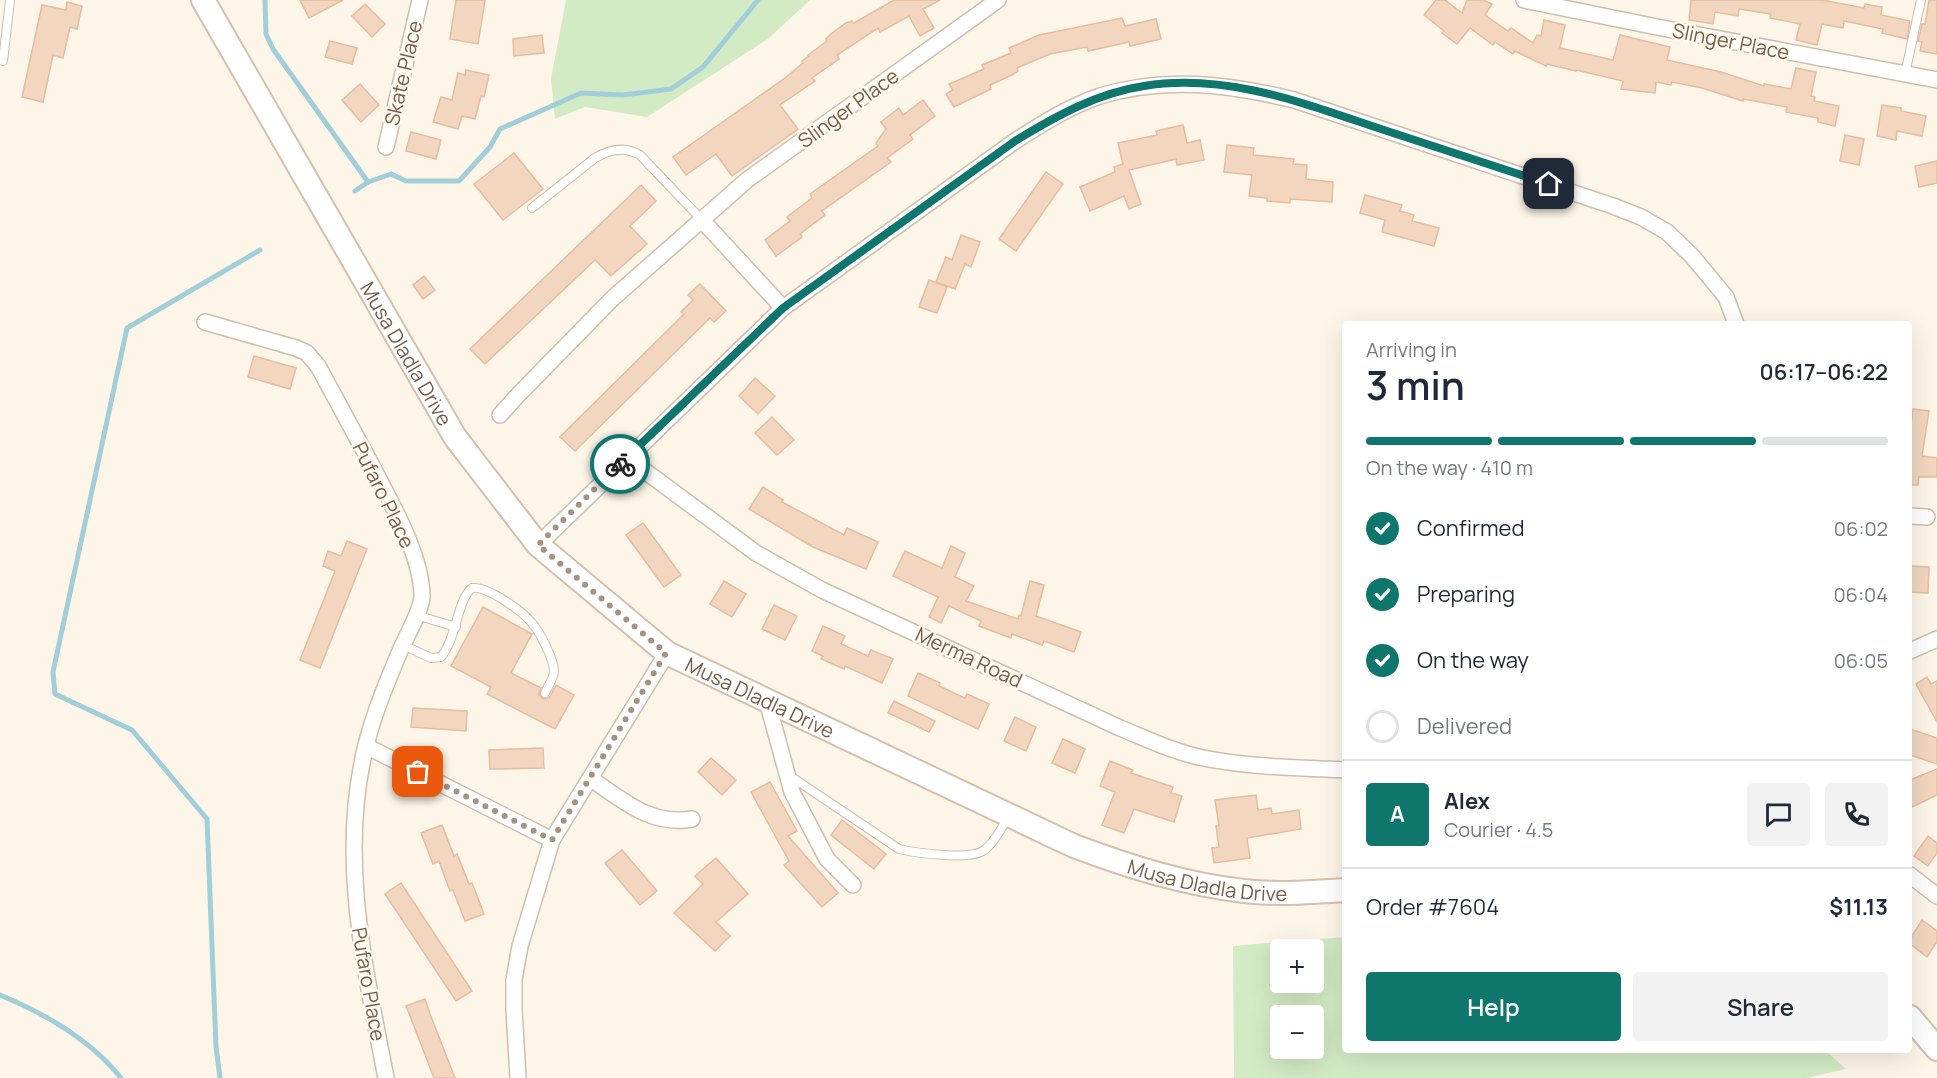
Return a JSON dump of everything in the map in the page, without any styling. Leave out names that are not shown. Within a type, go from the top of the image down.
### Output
[{"type":"street","name":"Musa Dladla Drive","points":[[203,0],[455,437],[538,545],[666,653],[1074,846],[1131,867],[1202,885],[1246,891],[1290,893],[1342,885]]},
{"type":"street","name":"Skate Place","points":[[386,147],[420,0]]},
{"type":"street","name":"Slinger Place","points":[[500,415],[613,298],[747,180],[998,0]]},
{"type":"street","name":"Slinger Place","points":[[1524,0],[1937,81]]},
{"type":"street","points":[[538,545],[626,457],[783,308],[1015,141],[1055,116],[1099,97],[1145,86],[1189,83],[1247,89],[1294,100],[1641,217],[1666,232],[1704,269],[1726,297],[1735,321]]},
{"type":"street","points":[[701,219],[783,308]]},
{"type":"street","name":"Pufaro Place","points":[[205,322],[307,353],[318,366],[392,503],[410,542],[422,595],[416,615],[381,695],[366,746],[356,800],[355,903],[386,1078]]},
{"type":"street","name":"Merma Road","points":[[626,457],[756,553],[822,590],[1129,732],[1200,758],[1248,764],[1342,770]]},
{"type":"street","points":[[1912,516],[1927,517]]},
{"type":"street","points":[[1912,650],[1937,639]]},
{"type":"street","points":[[518,1078],[514,980],[520,946],[552,840],[666,653]]},
{"type":"street","points":[[767,701],[792,792],[827,859],[853,885]]},
{"type":"street","points":[[366,746],[552,840]]},
{"type":"street","points":[[591,779],[648,816],[669,821],[692,819]]},
{"type":"street","points":[[1912,877],[1937,896]]},
{"type":"street","points":[[1912,1019],[1937,1049]]},
{"type":"lane","points":[[3,62],[10,0]]},
{"type":"lane","points":[[1905,74],[1921,0]]},
{"type":"lane","points":[[532,208],[604,152],[627,150],[640,155],[701,219]]},
{"type":"lane","points":[[403,645],[431,658],[438,658],[444,654],[456,627],[466,594],[472,588],[481,588],[514,607],[533,624],[552,661],[554,673],[545,693]]},
{"type":"lane","points":[[416,615],[456,627]]},
{"type":"lane","points":[[787,773],[899,849],[944,855],[978,853],[990,845],[1009,815]]},
{"type":"green space","points":[[566,0],[810,0],[768,39],[647,117],[585,107],[555,119],[551,79]]},
{"type":"green space","points":[[1342,937],[1342,1053],[1828,1053],[1846,1069],[1807,1078],[1234,1078],[1233,946],[1270,943],[1270,993],[1324,993],[1324,939],[1320,939]]},
{"type":"building","points":[[300,0],[343,0],[309,18]]},
{"type":"building","points":[[456,0],[485,0],[478,44],[450,39]]},
{"type":"building","points":[[894,0],[940,0],[923,9],[934,28],[920,36],[909,16],[880,32],[878,28],[837,55],[839,59],[812,78],[815,81],[780,105],[798,129],[732,176],[716,154],[686,175],[673,157],[785,78],[803,63],[802,61],[808,55],[827,41],[826,39],[832,33],[846,23],[852,21],[854,23]]},
{"type":"building","points":[[1436,0],[1445,0],[1462,13],[1467,0],[1483,0],[1492,4],[1485,15],[1508,31],[1511,28],[1533,43],[1537,35],[1541,36],[1544,20],[1565,25],[1560,48],[1613,60],[1620,35],[1670,47],[1667,60],[1721,72],[1764,86],[1764,84],[1791,89],[1796,68],[1816,72],[1811,96],[1815,97],[1814,101],[1839,106],[1835,126],[1818,122],[1818,118],[1786,112],[1787,107],[1744,99],[1743,101],[1702,88],[1672,82],[1671,85],[1656,82],[1655,93],[1621,89],[1623,81],[1547,64],[1546,66],[1515,51],[1513,54],[1495,42],[1493,45],[1470,28],[1457,44],[1424,15]]},
{"type":"building","points":[[1691,0],[1822,0],[1864,8],[1865,4],[1882,7],[1881,15],[1910,21],[1907,39],[1882,33],[1883,29],[1844,21],[1843,28],[1822,24],[1817,45],[1796,40],[1800,24],[1770,18],[1771,14],[1739,9],[1738,16],[1715,12],[1713,24],[1689,20]]},
{"type":"building","points":[[1929,0],[1937,0],[1937,54],[1920,51],[1922,42],[1918,41],[1922,24],[1925,24]]},
{"type":"building","points":[[67,2],[82,6],[77,29],[70,27],[63,58],[53,55],[43,102],[22,97],[42,5],[66,10]]},
{"type":"building","points":[[365,4],[385,24],[372,37],[352,16]]},
{"type":"building","points":[[1122,18],[1125,26],[1156,19],[1161,39],[1130,46],[1129,42],[1088,51],[1087,47],[1050,54],[1017,68],[1018,71],[1012,75],[990,85],[991,89],[954,107],[946,94],[953,90],[949,84],[984,69],[982,65],[1011,53],[1009,48],[1039,35]]},
{"type":"building","points":[[542,35],[544,53],[514,56],[513,39]]},
{"type":"building","points":[[330,41],[357,48],[352,64],[325,57]]},
{"type":"building","points":[[466,70],[489,75],[484,97],[481,96],[475,119],[462,116],[458,129],[433,122],[441,97],[452,100],[458,73],[465,75]]},
{"type":"building","points":[[360,84],[379,105],[361,122],[342,100]]},
{"type":"building","points":[[923,100],[935,116],[910,135],[913,139],[887,158],[891,162],[822,211],[825,215],[800,234],[802,237],[776,256],[765,240],[790,221],[787,217],[812,198],[810,194],[878,146],[876,143],[886,129],[881,122],[899,108],[903,115]]},
{"type":"building","points":[[1882,105],[1926,116],[1922,136],[1897,131],[1896,140],[1877,136]]},
{"type":"building","points":[[1183,125],[1187,143],[1200,140],[1204,160],[1177,165],[1176,159],[1129,170],[1141,204],[1129,209],[1124,196],[1090,211],[1080,187],[1115,172],[1114,167],[1123,164],[1118,143],[1157,135],[1156,131]]},
{"type":"building","points":[[411,132],[441,140],[436,159],[406,151]]},
{"type":"building","points":[[1845,135],[1864,139],[1859,165],[1840,161]]},
{"type":"building","points":[[1227,145],[1254,148],[1253,155],[1294,159],[1293,164],[1307,165],[1306,179],[1333,182],[1332,202],[1290,199],[1290,203],[1267,201],[1267,198],[1249,196],[1252,175],[1224,172]]},
{"type":"building","points":[[514,153],[543,189],[503,220],[474,184]]},
{"type":"building","points":[[1937,161],[1937,183],[1919,187],[1915,166]]},
{"type":"building","points":[[1046,172],[1063,184],[1016,251],[999,239]]},
{"type":"building","points":[[641,185],[656,201],[630,226],[647,244],[611,276],[595,260],[485,364],[470,349]]},
{"type":"building","points":[[1365,195],[1402,205],[1400,211],[1414,215],[1412,221],[1439,228],[1434,246],[1382,232],[1385,220],[1360,213]]},
{"type":"building","points":[[961,235],[980,242],[971,267],[965,264],[955,289],[936,282],[946,257],[952,260]]},
{"type":"building","points":[[424,276],[435,290],[423,299],[413,285]]},
{"type":"building","points":[[929,280],[947,287],[937,313],[919,307]]},
{"type":"building","points":[[700,284],[726,311],[714,322],[710,318],[575,451],[560,437],[684,314],[681,312],[693,300],[688,295]]},
{"type":"building","points":[[254,356],[296,368],[290,389],[248,377]]},
{"type":"building","points":[[755,378],[775,396],[758,414],[739,396]]},
{"type":"building","points":[[1913,409],[1929,411],[1922,456],[1937,458],[1937,477],[1919,477],[1918,485],[1912,485]]},
{"type":"building","points":[[772,417],[794,440],[777,455],[755,433]]},
{"type":"building","points":[[763,487],[783,500],[782,502],[844,535],[847,528],[878,542],[866,569],[813,547],[749,509]]},
{"type":"building","points":[[643,523],[681,575],[664,587],[626,535]]},
{"type":"building","points":[[347,541],[367,549],[320,668],[300,660],[335,571],[323,566],[328,551],[341,556]]},
{"type":"building","points":[[951,546],[965,553],[955,577],[974,586],[966,601],[1018,619],[1019,615],[1021,616],[1030,581],[1044,585],[1036,616],[1081,632],[1074,652],[1044,641],[1042,645],[1012,634],[1011,638],[979,626],[981,621],[949,606],[941,623],[929,617],[938,597],[893,576],[905,551],[942,568]]},
{"type":"building","points":[[1912,566],[1929,567],[1928,593],[1912,592]]},
{"type":"building","points":[[724,581],[746,594],[732,617],[710,604]]},
{"type":"building","points":[[774,605],[797,616],[785,640],[762,629]]},
{"type":"building","points":[[483,607],[532,634],[511,673],[541,688],[539,694],[543,699],[549,698],[556,685],[574,695],[555,729],[487,694],[491,687],[451,666]]},
{"type":"building","points":[[823,626],[845,636],[841,644],[868,656],[871,650],[893,659],[882,683],[845,666],[844,669],[821,659],[823,656],[812,651]]},
{"type":"building","points":[[918,673],[965,698],[967,694],[989,704],[978,729],[908,696]]},
{"type":"building","points":[[1927,677],[1931,684],[1937,681],[1937,722],[1916,684]]},
{"type":"building","points":[[894,701],[935,721],[929,732],[888,713]]},
{"type":"building","points":[[413,708],[467,711],[466,731],[411,727]]},
{"type":"building","points":[[1015,717],[1036,727],[1026,751],[1004,741]]},
{"type":"building","points":[[1912,730],[1937,738],[1937,764],[1912,756]]},
{"type":"building","points":[[1063,739],[1085,749],[1075,773],[1052,763]]},
{"type":"building","points":[[543,748],[544,768],[490,769],[489,750]]},
{"type":"building","points":[[711,758],[736,780],[722,795],[698,772]]},
{"type":"building","points":[[1110,761],[1133,770],[1131,773],[1173,787],[1171,793],[1182,796],[1174,822],[1134,809],[1124,833],[1102,825],[1115,792],[1100,786]]},
{"type":"building","points":[[1937,769],[1937,795],[1912,807],[1912,779]]},
{"type":"building","points":[[770,782],[797,831],[788,836],[838,893],[822,907],[784,865],[789,861],[751,792]]},
{"type":"building","points":[[1256,795],[1258,810],[1271,808],[1272,814],[1299,810],[1301,829],[1247,838],[1250,858],[1214,863],[1212,848],[1219,847],[1215,800]]},
{"type":"building","points":[[842,820],[886,854],[874,869],[831,835]]},
{"type":"building","points":[[442,825],[454,856],[457,854],[469,884],[472,883],[484,914],[465,921],[453,890],[450,891],[439,861],[433,864],[421,833]]},
{"type":"building","points":[[1928,836],[1937,843],[1937,853],[1928,866],[1914,856]]},
{"type":"building","points":[[622,850],[657,891],[640,905],[605,863]]},
{"type":"building","points":[[716,858],[748,894],[716,922],[730,936],[715,951],[674,913],[703,884],[695,876]]},
{"type":"building","points":[[401,883],[472,991],[456,1001],[385,894]]},
{"type":"building","points":[[1922,920],[1937,931],[1937,942],[1927,957],[1912,946],[1912,936]]},
{"type":"building","points":[[425,999],[455,1078],[434,1078],[406,1006]]},
{"type":"waterway","points":[[265,0],[266,34],[273,49],[368,182]]},
{"type":"waterway","points":[[355,191],[368,182],[391,174],[406,181],[459,181],[490,147],[500,129],[581,93],[623,95],[671,89],[703,67],[758,0]]},
{"type":"waterway","points":[[220,1078],[216,1047],[207,819],[132,730],[55,694],[53,672],[127,328],[260,250]]},
{"type":"waterway","points":[[0,995],[34,1010],[66,1029],[95,1051],[121,1078]]},
{"type":"way so far","points":[[418,772],[552,840],[666,653],[538,545],[620,464]]},
{"type":"route","points":[[620,464],[783,308],[1015,141],[1055,116],[1099,97],[1145,86],[1189,83],[1247,89],[1294,100],[1549,184]]}]
